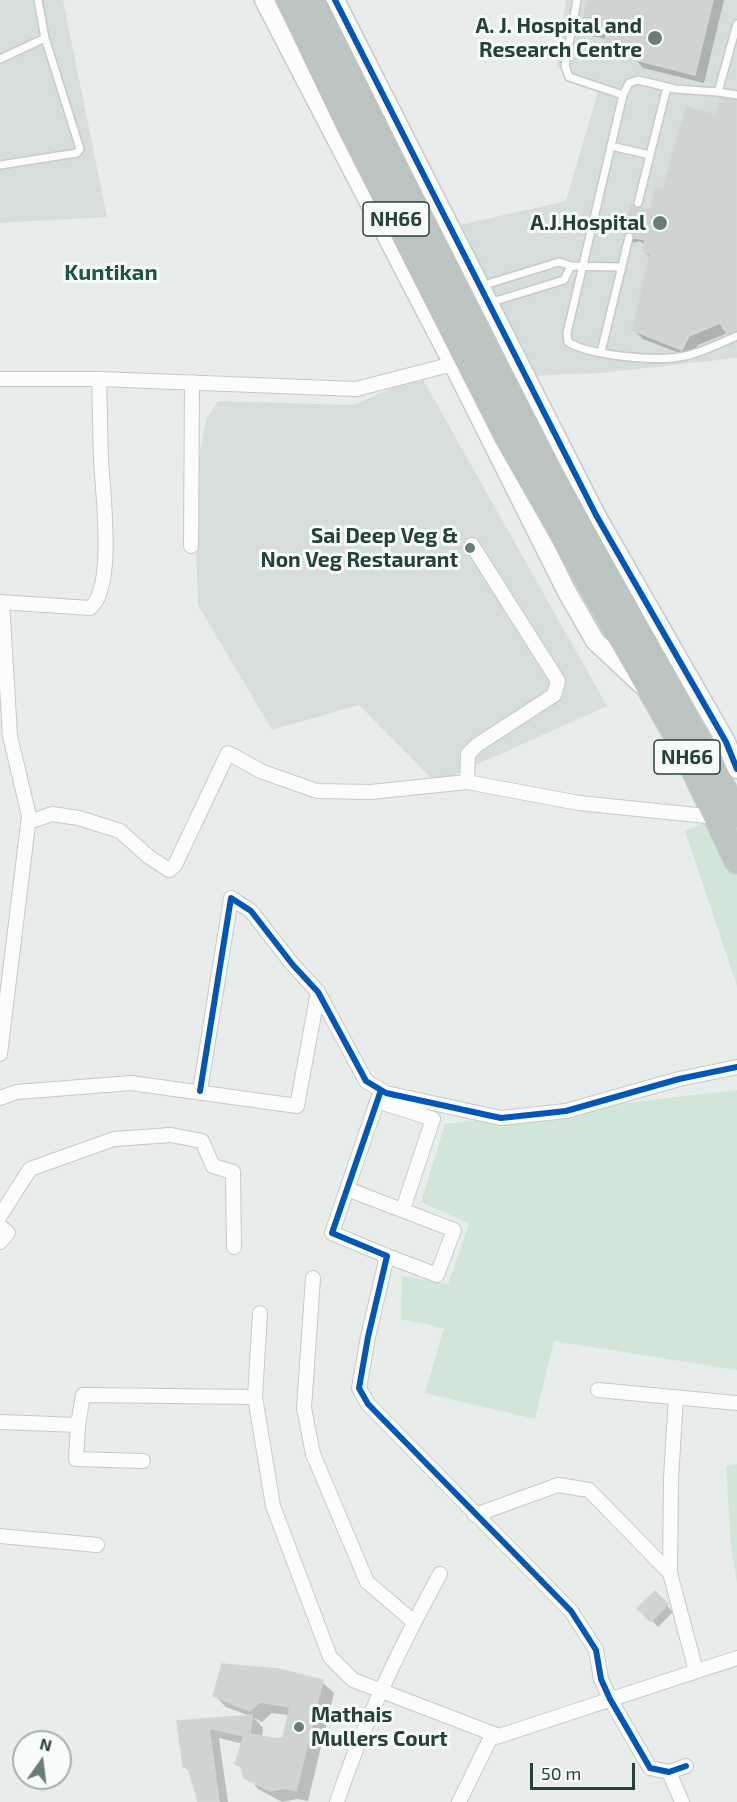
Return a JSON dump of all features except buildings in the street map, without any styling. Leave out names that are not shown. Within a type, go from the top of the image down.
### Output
[{"type":"highway","name":"NH66","points":[[288,0],[348,125],[517,433],[652,694],[727,816]]},
{"type":"highway","name":"NH66","points":[[313,0],[517,433],[700,740],[727,816],[737,861]]},
{"type":"street","points":[[264,0],[453,364],[567,592],[595,641],[652,694]]},
{"type":"street","points":[[335,0],[596,515],[726,742],[737,769]]},
{"type":"street","points":[[0,379],[99,378],[356,388],[453,364]]},
{"type":"street","points":[[0,1054],[28,822],[24,785],[10,736],[1,602],[90,608],[98,602],[102,592],[107,531],[99,378]]},
{"type":"street","points":[[191,546],[192,382]]},
{"type":"street","points":[[467,782],[468,754],[477,744],[554,695],[558,681],[472,545]]},
{"type":"street","points":[[28,822],[52,814],[120,831],[149,857],[169,870],[175,865],[228,753],[263,772],[317,791],[371,792],[467,782],[579,803],[727,816]]},
{"type":"street","points":[[200,1091],[231,898],[251,911],[293,965],[318,992],[366,1081],[379,1096],[433,1119],[403,1209]]},
{"type":"street","points":[[0,1098],[17,1092],[131,1083],[297,1106],[318,992]]},
{"type":"street","points":[[379,1096],[501,1118],[566,1112],[679,1079],[737,1067]]},
{"type":"street","points":[[347,1189],[454,1230],[437,1275],[332,1233],[347,1189],[379,1096]]},
{"type":"street","points":[[0,1216],[30,1169],[114,1139],[171,1135],[202,1141],[213,1166],[233,1172],[234,1247]]},
{"type":"street","points":[[0,1226],[8,1233],[0,1242]]},
{"type":"street","points":[[387,1256],[368,1337],[360,1388],[368,1404],[571,1611],[596,1650],[601,1679],[610,1699],[650,1768],[669,1772],[686,1766]]},
{"type":"street","points":[[313,1278],[304,1408],[313,1454],[367,1582],[391,1605],[414,1622]]},
{"type":"street","points":[[260,1313],[255,1397],[273,1506],[330,1657],[353,1680],[499,1736]]},
{"type":"street","points":[[598,1390],[737,1403]]},
{"type":"street","points":[[143,1461],[76,1459],[83,1395],[255,1397]]},
{"type":"street","points":[[676,1397],[671,1479],[670,1573],[696,1671]]},
{"type":"street","points":[[0,1422],[78,1425]]},
{"type":"street","points":[[475,1515],[558,1485],[589,1490],[670,1573]]},
{"type":"street","points":[[0,1536],[96,1545]]},
{"type":"street","points":[[337,1802],[353,1754],[414,1622],[440,1574]]},
{"type":"street","points":[[459,1802],[490,1739],[737,1658]]},
{"type":"street","points":[[669,1772],[682,1802]]},
{"type":"lane","points":[[0,165],[80,151],[81,146],[45,38],[38,0]]},
{"type":"lane","points":[[577,0],[565,66],[569,77],[623,95]]},
{"type":"lane","points":[[718,92],[737,24]]},
{"type":"lane","points":[[0,58],[45,38]]},
{"type":"lane","points":[[737,95],[668,87],[638,80],[629,83],[623,95],[610,146],[567,333],[568,342],[579,349],[651,358],[685,356],[737,336]]},
{"type":"lane","points":[[638,203],[668,87]]},
{"type":"lane","points":[[610,146],[650,155]]},
{"type":"lane","points":[[601,352],[629,237]]},
{"type":"lane","points":[[483,296],[559,261],[571,266],[621,267]]},
{"type":"lane","points":[[483,296],[564,280],[571,266]]},
{"type":"shaded area","points":[[0,0],[63,0],[107,217],[0,223]]},
{"type":"shaded area","points":[[566,0],[737,0],[737,358],[601,373],[528,376],[454,226],[566,201],[599,88],[557,67]]},
{"type":"shaded area","points":[[421,376],[607,706],[436,783],[359,705],[272,730],[198,605],[194,484],[206,420],[218,401],[353,405]]},
{"type":"green space","points":[[716,817],[737,863],[737,986],[685,831]]},
{"type":"green space","points":[[737,1090],[737,1370],[554,1341],[535,1419],[425,1393],[444,1328],[401,1319],[402,1276],[448,1284],[469,1224],[421,1202],[445,1124]]},
{"type":"green space","points":[[737,1464],[737,1583],[731,1545],[726,1466]]},
{"type":"cycle path","points":[[335,0],[596,515],[726,742],[737,769]]},
{"type":"cycle path","points":[[200,1091],[231,898],[251,911],[293,965],[318,992],[366,1081],[386,1093],[501,1118],[566,1111],[679,1079],[737,1067]]},
{"type":"cycle path","points":[[381,1090],[332,1233],[387,1256],[359,1388],[368,1404],[571,1611],[596,1650],[601,1679],[610,1699],[650,1768],[669,1772],[686,1766]]},
{"type":"place","name":"A. J. Hospital and Research Centre","points":[[655,38]]},
{"type":"place","name":"A.J.Hospital","points":[[660,223]]},
{"type":"place","name":"Sai Deep Veg & Non Veg Restaurant","points":[[470,548]]},
{"type":"place","name":"Mathais Mullers Court","points":[[299,1727]]},
{"type":"district","name":"Kuntikan","points":[[111,273]]}]
